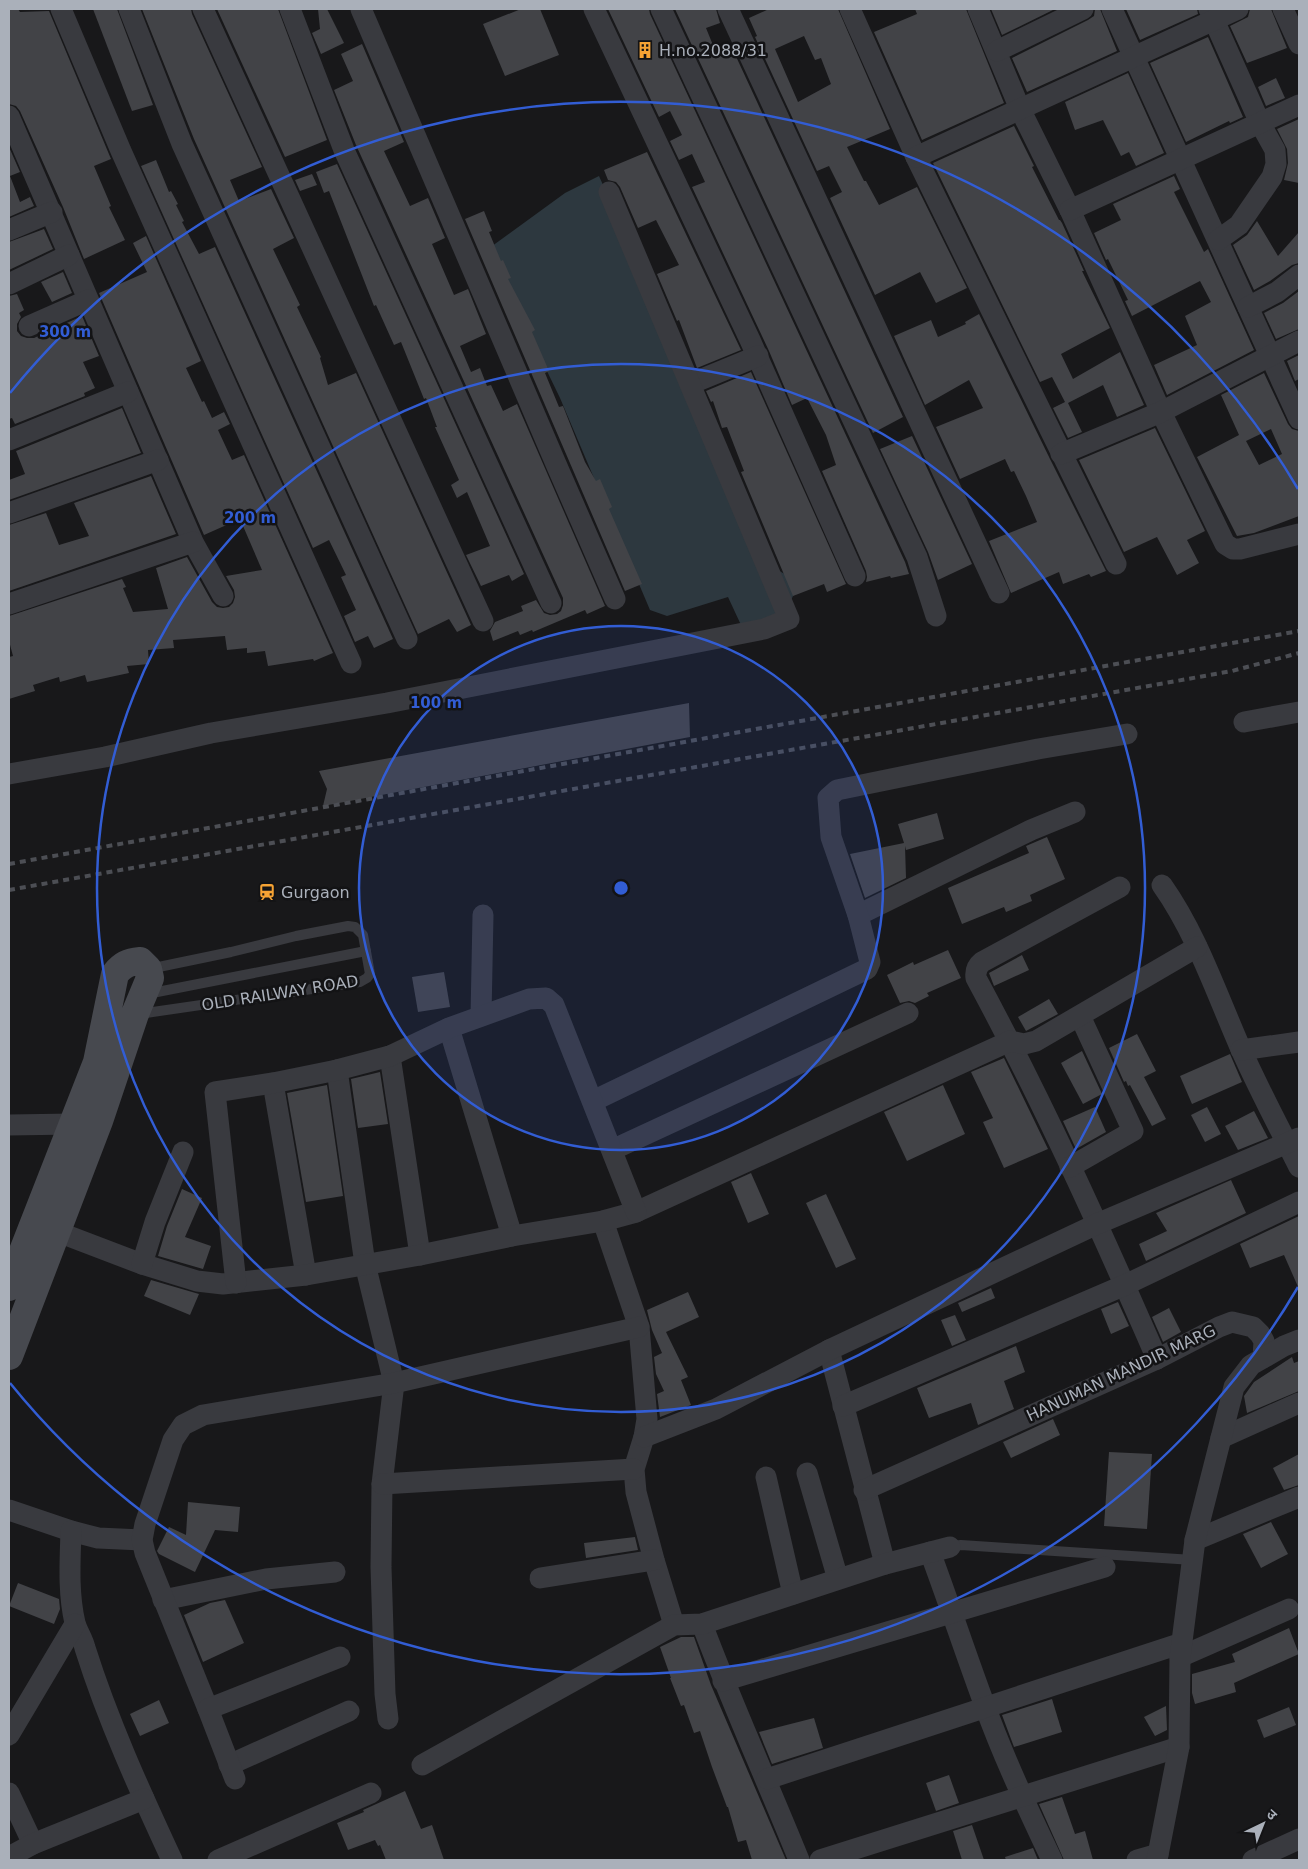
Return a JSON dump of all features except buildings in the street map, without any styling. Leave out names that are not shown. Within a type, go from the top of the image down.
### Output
[{"type":"main road","name":"OLD RAILWAY ROAD","points":[[9,1287],[97,1062],[114,974],[120,967],[129,962],[140,962],[142,993]]},
{"type":"main road","points":[[9,1356],[58,1232],[120,1062],[142,993]]},
{"type":"street","points":[[61,9],[120,151],[351,663]]},
{"type":"street","points":[[129,9],[186,153],[407,639]]},
{"type":"street","points":[[203,9],[483,621]]},
{"type":"street","points":[[290,9],[344,150],[551,602]]},
{"type":"street","points":[[361,9],[615,599]]},
{"type":"street","points":[[594,9],[758,356],[855,576]]},
{"type":"street","points":[[661,9],[917,557],[936,616]]},
{"type":"street","points":[[728,9],[999,593]]},
{"type":"street","points":[[850,9],[916,157],[1116,564]]},
{"type":"street","points":[[978,9],[1020,109],[1070,210],[1160,412],[1224,544],[1240,549],[1299,534]]},
{"type":"street","points":[[997,51],[1083,9]]},
{"type":"street","points":[[1112,9],[1299,419]]},
{"type":"street","points":[[916,157],[1134,57],[1212,14],[1238,9]]},
{"type":"street","points":[[1283,9],[1299,44]]},
{"type":"street","points":[[1212,14],[1260,123],[1275,150],[1276,164],[1272,177],[1239,225],[1218,240]]},
{"type":"street","points":[[1070,210],[1299,105]]},
{"type":"street","points":[[9,116],[193,542],[223,596]]},
{"type":"street","points":[[9,774],[105,757],[211,733],[387,703],[764,629],[789,619],[609,192]]},
{"type":"street","points":[[9,230],[52,212]]},
{"type":"street","points":[[9,284],[69,255]]},
{"type":"street","points":[[1248,307],[1277,292],[1299,275]]},
{"type":"street","points":[[29,326],[88,300]]},
{"type":"street","points":[[1061,454],[1160,412],[1270,354],[1299,341]]},
{"type":"street","points":[[690,384],[758,356]]},
{"type":"street","points":[[9,440],[128,392]]},
{"type":"street","points":[[9,514],[158,460]]},
{"type":"street","points":[[9,604],[193,542]]},
{"type":"street","points":[[1244,722],[1299,712]]},
{"type":"street","points":[[593,1101],[869,967],[870,962],[858,915],[831,837],[828,798],[837,790],[1127,734]]},
{"type":"street","points":[[858,915],[1031,830],[1075,812]]},
{"type":"street","points":[[1162,884],[1171,897],[1196,947],[1241,1050],[1293,1141],[1299,1167]]},
{"type":"street","points":[[1120,887],[978,965],[975,973],[1010,1041],[1097,1224],[1157,1359]]},
{"type":"street","points":[[481,1016],[483,915]]},
{"type":"street","points":[[58,1232],[142,1264],[197,1281],[215,1284],[306,1275],[420,1255],[512,1236],[603,1222],[636,1212],[1010,1041],[1024,1044],[1036,1041],[1196,947]]},
{"type":"street","points":[[236,1283],[215,1092],[273,1084],[390,1056],[449,1028],[529,999],[546,998],[554,1005],[636,1212]]},
{"type":"street","points":[[612,1150],[908,1013]]},
{"type":"street","points":[[1070,1167],[1133,1131],[1080,1016]]},
{"type":"street","points":[[449,1028],[512,1236]]},
{"type":"street","points":[[1241,1050],[1299,1042]]},
{"type":"street","points":[[390,1056],[420,1255]]},
{"type":"street","points":[[337,1070],[365,1264],[394,1383],[382,1484],[382,1587],[385,1694],[388,1719]]},
{"type":"street","points":[[273,1084],[306,1275]]},
{"type":"street","points":[[9,1125],[73,1124]]},
{"type":"street","points":[[644,1437],[723,1406],[828,1350],[1097,1224],[1293,1141]]},
{"type":"street","points":[[142,1264],[155,1222],[183,1152]]},
{"type":"street","points":[[843,1406],[1125,1285],[1299,1202]]},
{"type":"street","points":[[603,1222],[639,1327],[647,1419],[644,1437],[634,1469],[636,1492],[654,1560],[674,1624]]},
{"type":"street","name":"HANUMAN MANDIR MARG","points":[[864,1490],[1157,1359],[1232,1322],[1252,1327],[1260,1334],[1264,1341],[1264,1358]]},
{"type":"street","points":[[349,1711],[232,1772],[163,1600],[142,1540],[145,1524],[173,1440],[183,1425],[203,1415],[394,1383],[639,1327]]},
{"type":"street","points":[[1137,1860],[1157,1857],[1178,1747],[1181,1650],[1194,1550],[1234,1387],[1251,1365],[1284,1346],[1299,1340]]},
{"type":"street","points":[[828,1350],[885,1564]]},
{"type":"street","points":[[1222,1438],[1299,1403]]},
{"type":"street","points":[[382,1484],[634,1469]]},
{"type":"street","points":[[807,1473],[838,1579]]},
{"type":"street","points":[[766,1477],[793,1594]]},
{"type":"street","points":[[1194,1550],[1299,1497]]},
{"type":"street","points":[[9,1510],[71,1532],[98,1538],[142,1540]]},
{"type":"street","points":[[71,1532],[70,1580],[75,1624],[84,1644],[98,1688],[144,1799],[172,1860]]},
{"type":"street","points":[[422,1765],[674,1624],[702,1624],[885,1564],[950,1548]]},
{"type":"street","points":[[930,1552],[985,1707],[1022,1796],[1052,1860]]},
{"type":"street","points":[[540,1578],[654,1560]]},
{"type":"street","points":[[723,1681],[953,1614],[1105,1567]]},
{"type":"street","points":[[163,1600],[266,1579],[335,1572]]},
{"type":"street","points":[[767,1779],[985,1707],[1181,1650],[1289,1610]]},
{"type":"street","points":[[9,1735],[75,1624]]},
{"type":"street","points":[[702,1624],[723,1681],[767,1779],[800,1860]]},
{"type":"street","points":[[208,1710],[340,1657]]},
{"type":"street","points":[[820,1860],[1178,1747]]},
{"type":"street","points":[[9,1793],[33,1844]]},
{"type":"street","points":[[218,1860],[371,1793]]},
{"type":"street","points":[[9,1856],[33,1844],[144,1799]]},
{"type":"street","points":[[1253,1860],[1299,1839]]},
{"type":"lane","name":"OLD RAILWAY ROAD","points":[[348,926],[360,930],[363,935],[370,974],[360,982],[142,993],[231,952],[296,936],[348,926]]},
{"type":"lane","points":[[142,993],[366,951]]},
{"type":"lane","points":[[950,1548],[961,1545],[1194,1550]]},
{"type":"shaded area","points":[[599,176],[774,568],[799,582],[783,619],[741,625],[728,597],[667,616],[650,610],[560,398],[488,249],[565,193]]},
{"type":"railway","points":[[9,864],[1299,631]]},
{"type":"railway","points":[[9,890],[1232,671],[1299,653]]},
{"type":"place","name":"H.no.2088/31","points":[[645,50]]},
{"type":"place","name":"Gurgaon","points":[[267,892]]}]
